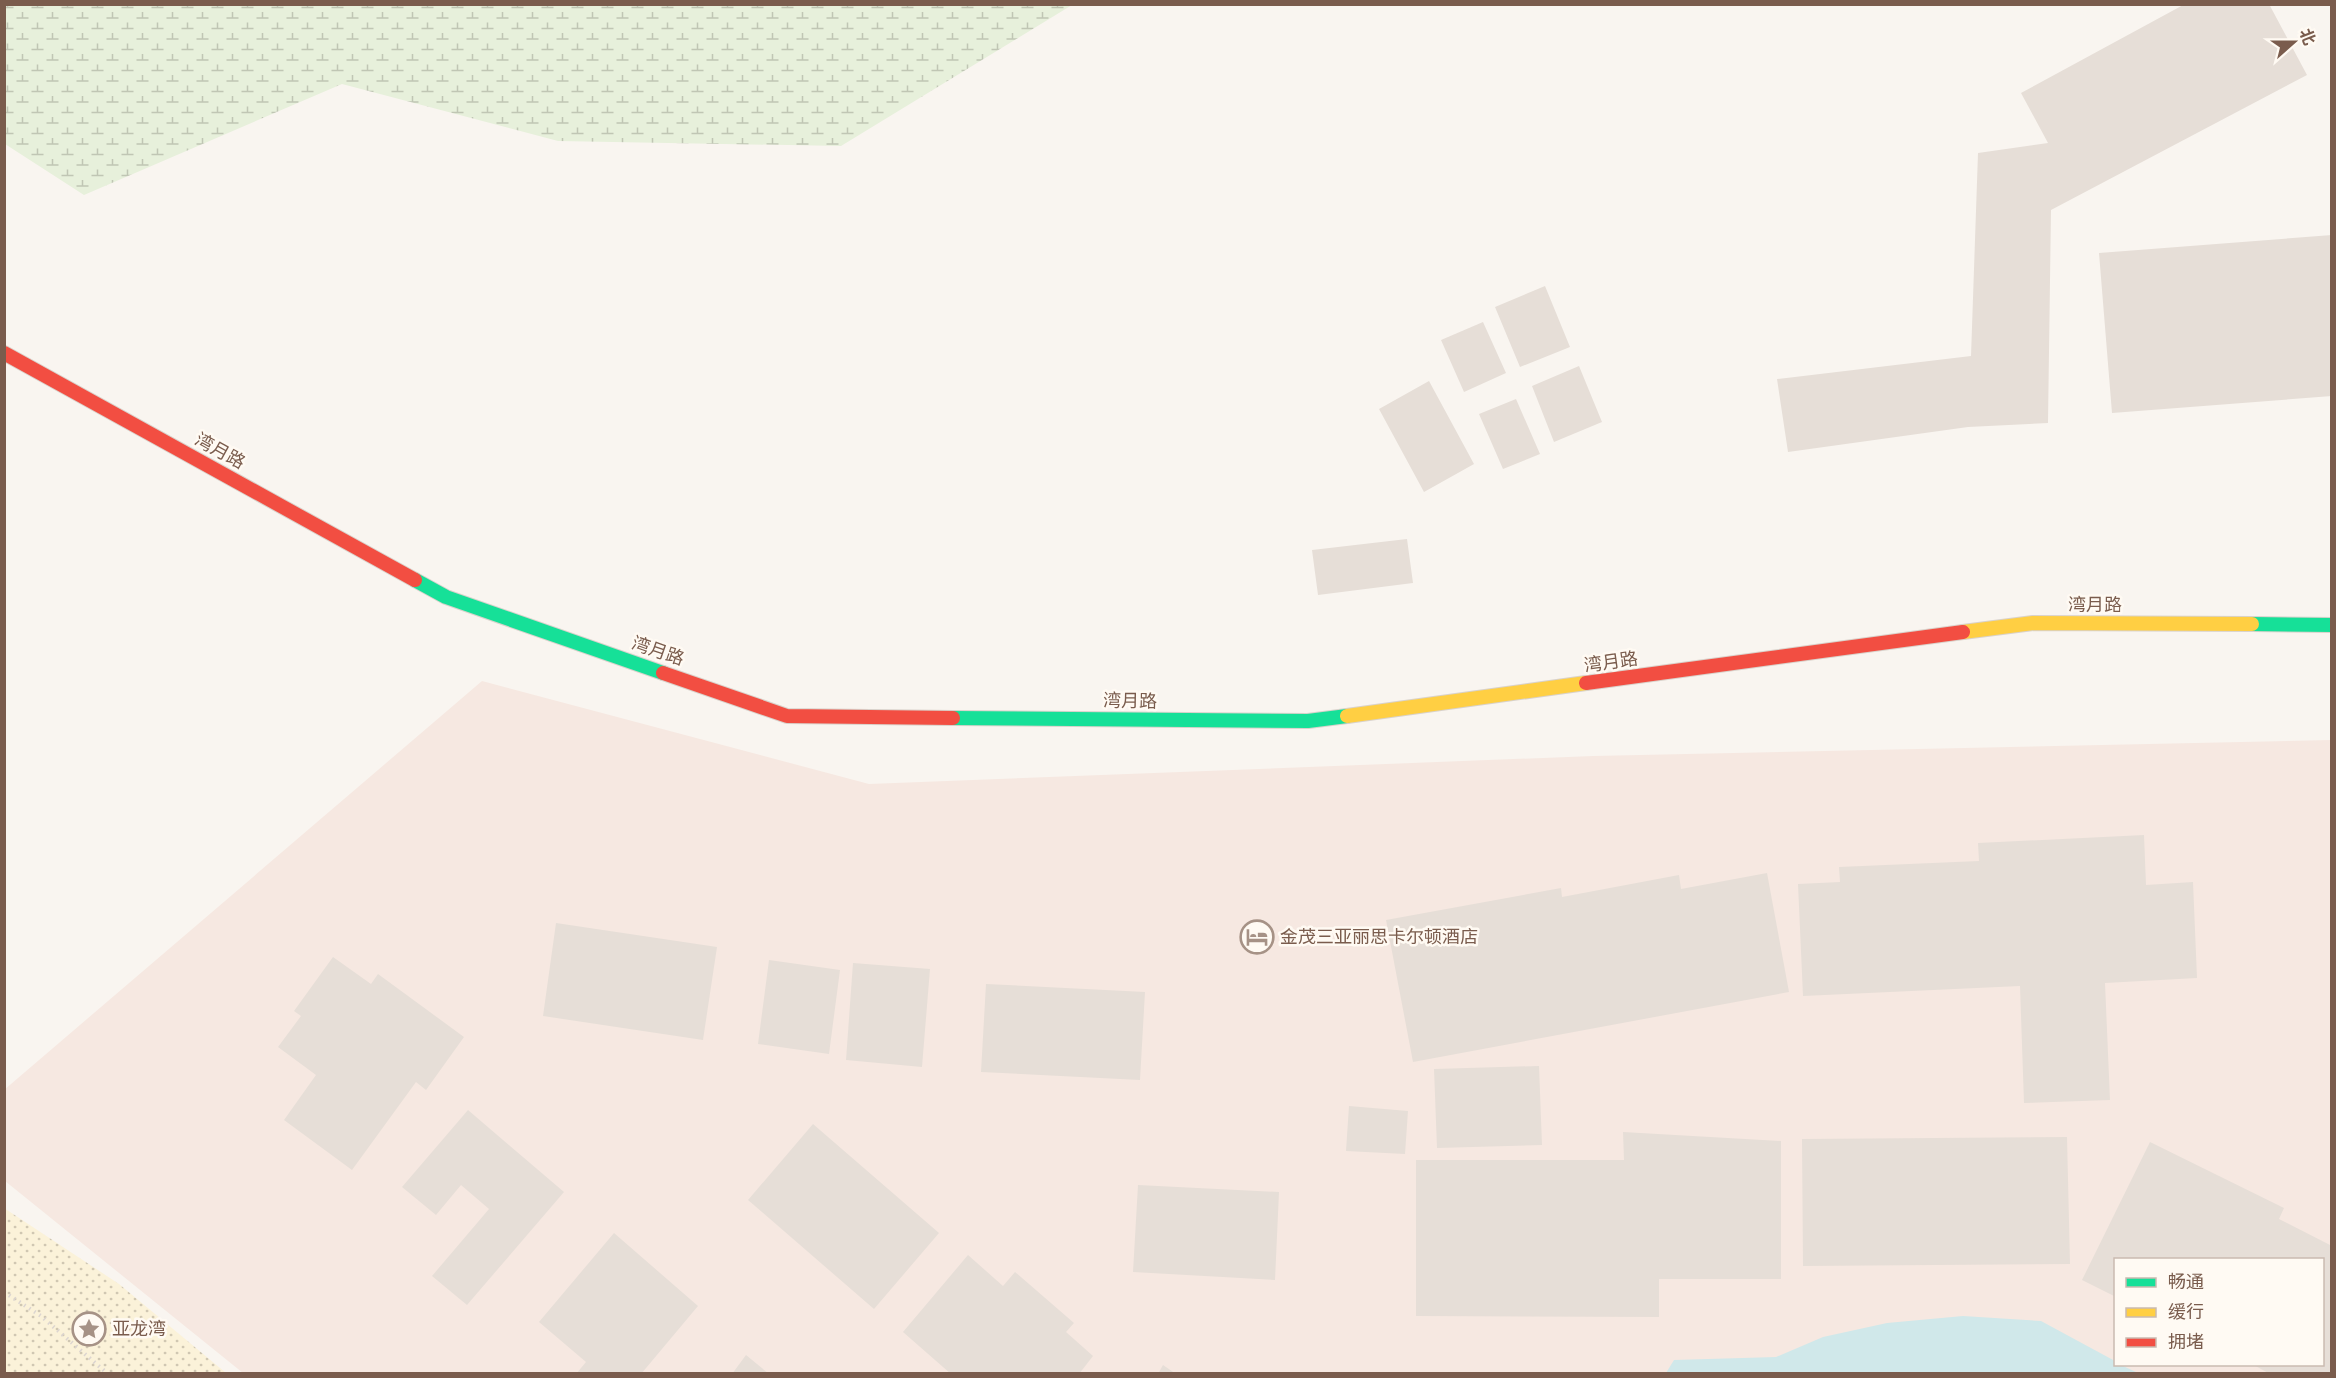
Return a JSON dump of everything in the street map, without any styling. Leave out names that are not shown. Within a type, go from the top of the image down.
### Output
[{"type":"street","name":"湾月路","points":[[4,353],[446,597],[787,716],[1308,721],[2033,623],[2331,625]]},
{"type":"path","points":[[4,1292],[41,1316],[108,1374]]},
{"type":"shaded area","name":"金茂三亚丽思卡尔顿酒店","points":[[482,681],[869,784],[1593,756],[2331,740],[2331,1373],[243,1373],[5,1181],[4,1090]]},
{"type":"green space","points":[[4,5],[1072,5],[841,146],[558,141],[342,84],[84,195],[5,144]]},
{"type":"sand","name":"亚龙湾","points":[[4,1208],[119,1284],[226,1373],[5,1373]]},
{"type":"water","points":[[1963,1316],[2041,1321],[2114,1360],[2114,1366],[2123,1366],[2138,1373],[1666,1373],[1674,1360],[1776,1357],[1823,1337],[1887,1323]]},
{"type":"building","points":[[2185,4],[2269,4],[2307,75],[2051,210],[2048,423],[1968,427],[1788,452],[1777,379],[1971,356],[1978,153],[2048,143],[2021,93]]},
{"type":"building","points":[[2332,235],[2332,396],[2112,413],[2099,253]]},
{"type":"building","points":[[1545,286],[1570,347],[1520,367],[1495,307]]},
{"type":"building","points":[[1483,322],[1506,373],[1464,392],[1441,340]]},
{"type":"building","points":[[1579,366],[1602,422],[1554,442],[1532,386]]},
{"type":"building","points":[[1429,381],[1474,464],[1424,492],[1379,409]]},
{"type":"building","points":[[1516,399],[1540,454],[1503,469],[1479,414]]},
{"type":"building","points":[[1407,539],[1413,583],[1318,595],[1312,550]]},
{"type":"building","points":[[2144,835],[2146,885],[2193,882],[2197,978],[2105,983],[2110,1100],[2024,1103],[2020,986],[1803,996],[1798,884],[1840,882],[1839,867],[1979,861],[1978,843]]},
{"type":"building","points":[[1767,873],[1789,992],[1413,1062],[1386,920],[1561,888],[1562,897],[1679,875],[1681,889]]},
{"type":"building","points":[[556,923],[717,947],[703,1040],[543,1016]]},
{"type":"building","points":[[333,957],[371,984],[378,974],[464,1037],[426,1090],[416,1082],[352,1170],[284,1120],[316,1075],[278,1047],[301,1016],[294,1011]]},
{"type":"building","points":[[769,960],[840,970],[829,1054],[758,1044]]},
{"type":"building","points":[[853,963],[930,969],[922,1067],[846,1060]]},
{"type":"building","points":[[986,984],[1145,992],[1140,1080],[981,1072]]},
{"type":"building","points":[[1539,1066],[1542,1145],[1437,1148],[1434,1069]]},
{"type":"building","points":[[1349,1106],[1408,1111],[1405,1154],[1346,1151]]},
{"type":"building","points":[[468,1110],[564,1192],[467,1305],[432,1276],[489,1209],[461,1185],[436,1215],[402,1187]]},
{"type":"building","points":[[813,1124],[939,1233],[874,1309],[748,1200]]},
{"type":"building","points":[[1623,1132],[1781,1141],[1781,1279],[1659,1279],[1659,1317],[1416,1316],[1416,1160],[1624,1160]]},
{"type":"building","points":[[2067,1137],[2070,1264],[1803,1266],[1802,1139]]},
{"type":"building","points":[[2150,1142],[2284,1208],[2279,1219],[2332,1246],[2332,1374],[2270,1374],[2256,1366],[2324,1366],[2324,1258],[2114,1258],[2114,1296],[2082,1280]]},
{"type":"building","points":[[1138,1185],[1279,1192],[1275,1280],[1133,1272]]},
{"type":"building","points":[[614,1233],[698,1306],[641,1374],[576,1374],[586,1362],[539,1322]]},
{"type":"building","points":[[968,1255],[1003,1286],[1015,1272],[1074,1323],[1066,1332],[1093,1356],[1079,1374],[951,1374],[903,1332]]},
{"type":"building","points":[[746,1355],[769,1374],[732,1374]]},
{"type":"building","points":[[1163,1365],[1176,1374],[1158,1374]]},
{"type":"traffic: fast","points":[[415,580],[446,597],[663,673]]},
{"type":"traffic: fast","points":[[2252,624],[2332,625]]},
{"type":"traffic: fast","points":[[953,718],[1308,721],[1347,716]]},
{"type":"traffic: slow","points":[[1963,632],[2033,623],[2252,624]]},
{"type":"traffic: slow","points":[[1347,716],[1586,683]]},
{"type":"traffic: jam","points":[[4,353],[415,580]]},
{"type":"traffic: jam","points":[[1586,683],[1963,632]]},
{"type":"traffic: jam","points":[[663,673],[787,716],[953,718]]},
{"type":"place","name":"金茂三亚丽思卡尔顿酒店","points":[[1257,937]]},
{"type":"place","name":"亚龙湾","points":[[89,1329]]}]
